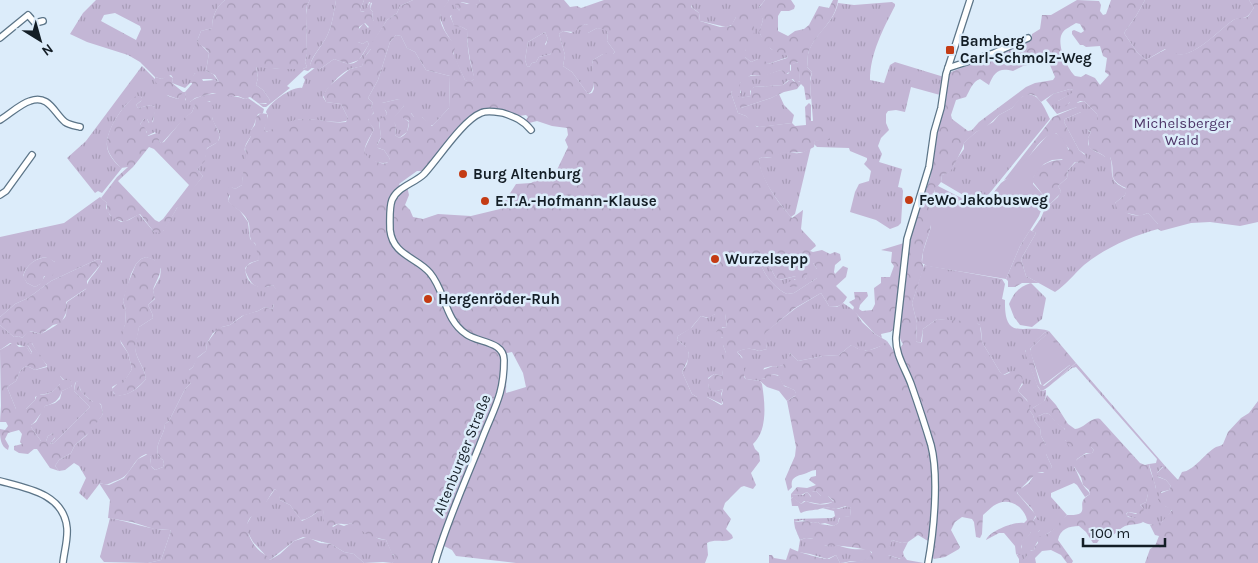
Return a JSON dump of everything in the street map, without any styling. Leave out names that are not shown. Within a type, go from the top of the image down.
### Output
[{"type":"street","points":[[928,563],[932,544],[934,514],[934,460],[916,399],[900,360],[896,343],[907,239],[929,167],[934,132],[948,68],[970,0]]},
{"type":"street","points":[[0,38],[28,16],[35,23],[43,21]]},
{"type":"street","points":[[948,68],[994,53],[1028,38]]},
{"type":"street","points":[[0,120],[29,101],[39,99],[52,106],[66,123],[80,127]]},
{"type":"street","name":"Altenburger Straße","points":[[435,563],[445,531],[502,392],[504,357],[497,347],[473,339],[463,332],[451,318],[431,274],[424,267],[403,254],[396,245],[391,233],[391,204],[396,194],[422,175],[476,115],[490,111],[508,115],[522,120],[531,130]]},
{"type":"street","points":[[0,195],[6,192],[32,155]]},
{"type":"street","points":[[0,481],[37,491],[53,501],[58,507],[66,520],[67,528],[63,563]]},
{"type":"green space","points":[[96,0],[225,0],[215,12],[212,28],[201,31],[197,41],[209,53],[206,71],[213,74],[219,82],[211,79],[202,79],[195,73],[193,83],[190,83],[185,88],[172,83],[173,78],[171,75],[162,79],[155,77],[140,62],[128,55],[87,42],[70,34],[83,13]],"holes":[[[115,13],[140,26],[141,29],[136,40],[101,21],[104,15]]]},
{"type":"green space","points":[[225,0],[310,0],[306,11],[307,54],[305,62],[307,67],[303,69],[280,69],[256,67],[258,78],[256,85],[263,90],[270,100],[268,103],[258,103],[250,97],[245,99],[238,96],[223,96],[213,93],[195,98],[186,103],[185,92],[192,84],[195,73],[200,74],[203,81],[214,80],[219,82],[215,75],[206,71],[209,53],[197,41],[201,31],[212,28],[215,12]]},
{"type":"green space","points":[[310,0],[336,0],[329,32],[311,61],[310,65],[313,67],[308,71],[304,70],[287,86],[290,88],[266,107],[263,107],[258,103],[266,104],[270,100],[263,90],[256,85],[258,78],[256,66],[280,69],[303,69],[307,67],[305,62],[307,54],[306,15],[307,5]]},
{"type":"green space","points":[[336,0],[364,0],[360,11],[364,12],[371,1],[372,18],[377,25],[372,30],[365,23],[359,27],[358,42],[363,44],[367,41],[369,44],[359,60],[348,64],[334,59],[320,69],[312,68],[310,65],[311,61],[325,40],[330,28]]},
{"type":"green space","points":[[364,0],[413,0],[400,6],[397,13],[387,20],[366,55],[362,66],[347,71],[330,85],[324,94],[323,97],[326,102],[341,104],[348,120],[339,122],[300,119],[265,132],[268,108],[287,92],[302,88],[305,80],[303,77],[316,67],[320,69],[334,59],[350,64],[360,58],[369,44],[367,41],[363,44],[358,42],[358,30],[364,23],[368,28],[374,21],[372,18],[373,12],[370,9],[372,3],[369,2],[366,12],[360,11]]},
{"type":"green space","points":[[413,0],[449,0],[442,12],[441,22],[456,46],[453,53],[465,80],[470,81],[474,77],[467,30],[454,26],[451,17],[452,13],[460,10],[455,5],[460,2],[467,4],[473,2],[477,5],[480,0],[564,0],[570,7],[577,6],[581,8],[604,0],[691,0],[691,7],[699,13],[700,21],[720,27],[731,26],[736,17],[744,13],[752,14],[754,34],[745,51],[745,57],[751,62],[763,59],[768,64],[788,56],[774,51],[766,45],[759,32],[763,20],[758,9],[765,0],[791,0],[795,6],[794,9],[789,11],[781,11],[778,16],[778,31],[788,36],[809,25],[819,6],[829,8],[833,0],[838,0],[830,21],[816,38],[808,53],[807,67],[812,72],[810,79],[811,99],[806,100],[804,87],[801,84],[797,89],[741,108],[737,104],[739,98],[751,96],[751,89],[754,87],[783,85],[791,79],[799,82],[798,62],[790,65],[790,72],[785,74],[781,70],[767,75],[751,75],[740,83],[740,96],[737,96],[732,91],[731,93],[738,113],[746,116],[757,127],[792,123],[795,126],[806,125],[805,107],[809,103],[811,105],[811,121],[830,120],[830,140],[815,141],[814,147],[804,152],[782,153],[773,158],[762,157],[759,161],[764,177],[772,192],[792,218],[803,210],[801,229],[816,246],[810,251],[822,250],[830,254],[835,252],[840,254],[841,260],[835,265],[835,274],[843,266],[848,268],[846,277],[836,286],[847,297],[840,305],[832,307],[829,306],[821,293],[795,308],[765,333],[767,349],[759,351],[748,349],[737,352],[742,358],[749,360],[750,364],[744,368],[744,377],[760,381],[762,384],[764,399],[763,424],[758,438],[753,444],[759,453],[760,461],[751,473],[756,485],[753,489],[741,487],[725,503],[723,509],[731,519],[726,529],[733,538],[727,541],[707,543],[708,555],[705,563],[516,563],[456,556],[452,550],[444,546],[437,563],[392,563],[397,556],[392,554],[386,540],[369,536],[351,523],[327,527],[324,522],[323,510],[307,519],[301,520],[290,505],[280,500],[275,489],[262,509],[250,518],[247,527],[255,546],[270,560],[280,554],[294,541],[307,537],[320,543],[331,544],[344,552],[354,554],[364,563],[148,563],[161,560],[171,531],[108,518],[110,500],[99,483],[109,485],[124,478],[138,459],[148,454],[151,457],[153,469],[163,467],[163,460],[157,452],[157,447],[165,424],[169,421],[185,389],[191,383],[186,379],[187,372],[193,367],[196,359],[206,351],[207,343],[218,328],[230,325],[244,315],[265,307],[272,309],[273,307],[278,293],[273,285],[257,287],[245,272],[248,265],[259,260],[255,243],[251,239],[248,221],[228,201],[230,196],[226,191],[230,186],[235,189],[242,185],[245,147],[251,136],[251,130],[255,125],[256,117],[261,113],[267,114],[268,120],[264,129],[266,132],[286,123],[302,119],[346,122],[348,118],[341,104],[326,102],[323,95],[329,86],[350,69],[362,66],[364,58],[371,49],[371,44],[387,20],[397,13],[400,6]],"holes":[[[585,24],[588,25],[588,33],[597,28],[606,30],[608,33],[607,41],[615,52],[613,54],[603,54],[593,60],[594,89],[592,93],[588,94],[572,72],[563,66],[565,55],[559,34],[563,31],[574,32]],[[545,32],[548,39],[545,47],[551,54],[539,57],[536,62],[532,63],[529,67],[527,66],[525,60],[528,42]],[[396,35],[401,36],[407,48],[415,52],[426,70],[450,76],[449,108],[432,126],[422,117],[414,117],[409,111],[403,114],[403,118],[409,121],[408,129],[399,138],[395,135],[396,126],[393,119],[404,106],[403,100],[399,99],[382,103],[381,105],[387,114],[379,120],[381,138],[376,147],[384,150],[390,159],[387,163],[380,163],[369,158],[365,151],[365,147],[374,129],[368,120],[374,112],[371,107],[373,103],[368,98],[378,80],[390,42]],[[479,113],[526,115],[528,117],[525,121],[529,123],[537,121],[567,128],[568,135],[565,140],[568,147],[554,176],[543,176],[531,183],[516,184],[500,209],[471,216],[438,214],[423,219],[413,217],[405,205],[409,195],[407,186],[400,186],[399,184],[417,171],[423,171]],[[760,253],[762,253],[779,280],[796,276],[796,279],[786,283],[788,287],[796,287],[804,281],[807,276],[807,266],[810,263],[813,263],[817,269],[817,278],[794,293],[787,294],[772,282],[761,265]],[[715,314],[725,314],[727,327],[719,328],[716,332],[723,338],[726,353],[724,355],[722,376],[714,374],[707,380],[710,390],[717,391],[723,389],[721,397],[723,404],[721,405],[707,397],[697,397],[692,394],[682,372],[689,355],[687,348],[677,340],[678,336],[690,329],[701,316],[709,318]],[[512,352],[523,373],[526,387],[506,393],[507,353]]]},
{"type":"green space","points":[[449,0],[480,0],[478,5],[461,2],[456,8],[460,10],[450,16],[454,25],[467,30],[467,42],[474,76],[474,79],[470,82],[465,80],[454,57],[452,42],[440,18],[441,11]]},
{"type":"green space","points":[[691,0],[765,0],[759,7],[763,20],[760,34],[771,49],[788,57],[768,64],[758,59],[751,62],[745,57],[746,48],[736,17],[732,25],[726,27],[700,21],[699,13],[692,7]]},
{"type":"green space","name":"Michelsberger Wald","points":[[1077,0],[1099,1],[1101,5],[1100,11],[1103,15],[1106,14],[1111,0],[1145,0],[1124,33],[1137,52],[1146,60],[1168,48],[1177,54],[1191,52],[1234,19],[1248,16],[1254,8],[1249,0],[1258,0],[1258,222],[1240,226],[1210,222],[1191,223],[1161,231],[1158,229],[1158,224],[1148,213],[1140,216],[1118,211],[1115,203],[1125,195],[1126,188],[1114,178],[1110,157],[1105,157],[1089,147],[1088,138],[1091,132],[1085,128],[1088,122],[1098,120],[1097,114],[1084,101],[1075,104],[1070,102],[1062,107],[1056,104],[1072,93],[1073,90],[1070,89],[1053,94],[1041,102],[1036,96],[1030,94],[1022,97],[1012,108],[999,115],[985,128],[976,132],[964,143],[950,172],[942,175],[941,182],[934,191],[936,203],[924,247],[923,270],[912,303],[917,323],[916,341],[922,342],[923,329],[937,319],[975,322],[980,325],[982,342],[1000,372],[1004,375],[1014,371],[1022,376],[1023,381],[1018,391],[1029,403],[1030,411],[1040,428],[1041,436],[1046,445],[1046,454],[1052,467],[1047,472],[1039,472],[1017,493],[1036,515],[1033,521],[1039,520],[1042,523],[1040,530],[1038,532],[1031,532],[1022,541],[1020,555],[1016,554],[1015,546],[1004,533],[999,533],[986,540],[992,533],[1003,527],[1024,523],[1027,520],[1021,508],[1013,503],[1004,502],[995,505],[983,515],[980,538],[976,537],[972,519],[962,517],[955,522],[951,530],[960,547],[945,557],[934,559],[932,557],[933,544],[918,535],[908,542],[902,543],[892,540],[888,555],[900,559],[904,556],[907,560],[924,563],[845,563],[865,560],[872,552],[848,547],[824,546],[811,538],[800,540],[794,522],[818,522],[834,526],[838,523],[840,517],[850,516],[851,508],[846,506],[836,509],[825,507],[801,513],[798,506],[792,506],[791,499],[793,497],[801,504],[806,501],[828,504],[834,501],[828,496],[821,496],[816,491],[812,492],[812,497],[807,492],[801,495],[791,494],[797,487],[807,488],[816,485],[809,480],[811,477],[816,476],[816,470],[794,478],[792,487],[788,491],[785,479],[795,456],[796,447],[787,401],[795,396],[796,393],[794,390],[783,385],[778,375],[771,374],[771,379],[768,380],[760,378],[760,371],[773,366],[783,365],[790,353],[798,361],[839,355],[851,345],[861,350],[869,350],[879,347],[887,341],[896,354],[903,344],[896,328],[881,334],[882,338],[875,334],[853,310],[854,307],[849,302],[855,299],[854,292],[867,292],[868,296],[859,309],[862,311],[872,310],[875,304],[874,288],[881,283],[881,277],[890,277],[894,266],[891,262],[892,252],[881,250],[904,243],[907,230],[930,179],[935,135],[943,112],[949,74],[1031,40],[1032,34],[1040,29],[1042,15],[1051,15]],"holes":[[[1076,23],[1080,24],[1084,31],[1081,33],[1072,31],[1080,45],[1086,47],[1100,46],[1103,56],[1107,58],[1105,72],[1109,75],[1100,85],[1095,78],[1086,74],[1081,77],[1075,76],[1063,55],[1060,42],[1061,36],[1064,31]],[[1044,57],[1047,58],[1055,77],[1053,80],[1035,83],[1026,87],[979,122],[972,130],[968,131],[952,119],[951,115],[956,100],[966,97],[977,80],[980,79],[989,85],[995,74],[1001,70],[1013,71]]]},
{"type":"green space","points":[[1145,0],[1249,0],[1254,8],[1247,16],[1234,20],[1197,49],[1189,53],[1175,54],[1165,49],[1146,60],[1137,52],[1124,33]]},
{"type":"green space","points":[[892,2],[895,6],[875,51],[870,80],[884,83],[890,65],[895,62],[944,77],[940,95],[911,87],[905,112],[896,110],[888,111],[886,114],[886,123],[889,130],[881,138],[878,146],[882,154],[879,162],[902,169],[898,187],[902,188],[903,191],[901,223],[890,229],[876,220],[850,212],[859,184],[869,181],[871,171],[864,164],[867,158],[850,151],[849,148],[817,147],[814,144],[815,141],[819,140],[819,121],[813,121],[810,82],[812,72],[807,67],[808,53],[812,44],[833,16],[838,3],[854,5]]},
{"type":"green space","points":[[585,24],[588,25],[588,33],[597,28],[606,29],[608,33],[607,41],[615,52],[613,54],[603,54],[593,60],[594,85],[588,94],[572,72],[563,66],[565,55],[559,34],[563,31],[571,33]]},
{"type":"green space","points":[[545,32],[548,39],[545,44],[551,54],[539,57],[529,67],[525,60],[528,42]]},
{"type":"green space","points":[[396,35],[401,36],[407,48],[415,52],[426,70],[450,76],[449,108],[433,125],[429,125],[422,117],[414,117],[411,113],[404,118],[409,122],[407,132],[399,138],[395,135],[396,126],[392,119],[404,106],[399,99],[382,103],[387,114],[379,122],[381,137],[377,145],[378,148],[384,150],[390,159],[389,162],[379,163],[369,159],[364,154],[374,129],[368,121],[369,117],[374,113],[371,107],[373,103],[368,98],[378,80],[390,42]]},
{"type":"green space","points":[[799,62],[800,81],[795,82],[793,79],[783,85],[754,87],[750,91],[751,96],[741,98],[741,108],[779,94],[784,105],[794,115],[792,123],[759,127],[753,125],[746,116],[738,113],[731,93],[732,91],[741,93],[739,86],[744,79],[781,70],[788,74],[791,70],[791,64]]},
{"type":"green space","points":[[142,66],[168,96],[178,99],[182,92],[185,92],[185,100],[190,102],[197,98],[214,94],[248,98],[264,109],[263,113],[258,114],[251,130],[251,136],[245,147],[246,159],[242,185],[235,189],[231,187],[228,201],[240,211],[248,222],[250,239],[256,245],[258,251],[259,260],[250,263],[245,268],[248,279],[254,285],[262,287],[273,285],[279,293],[272,309],[265,307],[242,316],[230,325],[222,327],[213,333],[207,343],[206,351],[198,357],[193,367],[189,370],[191,383],[185,389],[169,421],[165,424],[157,447],[157,452],[163,460],[163,467],[155,470],[150,465],[151,457],[146,454],[137,460],[123,477],[109,484],[100,483],[87,500],[79,493],[86,478],[79,466],[74,463],[65,470],[59,471],[55,466],[59,460],[71,453],[75,445],[86,436],[103,414],[101,404],[93,402],[82,393],[77,381],[74,391],[90,407],[54,443],[50,444],[55,438],[53,433],[48,436],[46,441],[41,441],[31,425],[36,422],[45,406],[55,403],[60,399],[62,391],[72,386],[72,382],[64,380],[60,376],[60,384],[53,391],[35,397],[35,400],[26,409],[16,409],[7,387],[16,381],[24,367],[27,366],[35,370],[47,367],[47,365],[32,343],[27,344],[31,354],[26,347],[10,343],[0,350],[0,325],[14,337],[19,336],[22,338],[29,331],[41,334],[59,323],[65,317],[67,302],[86,289],[102,261],[98,259],[51,281],[28,298],[15,304],[0,317],[0,237],[64,223],[100,197],[107,203],[106,208],[110,215],[121,222],[139,214],[154,232],[163,231],[177,208],[203,176],[197,169],[204,161],[206,150],[216,143],[220,137],[213,120],[210,101],[201,101],[195,105],[192,112],[161,144],[155,132],[147,136],[147,132],[140,124],[144,119],[147,119],[149,123],[153,122],[155,107],[151,105],[138,108],[136,105],[142,98],[139,96],[134,98],[122,109],[109,133],[107,140],[108,152],[122,168],[102,193],[98,191],[95,193],[67,158],[86,141]],"holes":[[[46,257],[55,262],[48,275],[35,287],[27,283],[23,276],[26,269],[35,261]],[[146,257],[154,260],[161,269],[160,277],[153,290],[155,299],[148,305],[153,318],[139,327],[135,342],[136,352],[146,379],[132,392],[118,395],[114,394],[112,387],[117,384],[123,384],[132,369],[128,353],[120,338],[125,325],[126,310],[123,301],[136,264]]]},
{"type":"green space","points":[[168,75],[173,78],[172,83],[183,92],[178,99],[164,94],[155,81],[155,77],[162,79]]},
{"type":"green space","points":[[1070,89],[1073,90],[1073,93],[1058,101],[1068,104],[1071,101],[1077,103],[1084,101],[1097,114],[1099,120],[1088,131],[1091,132],[1088,138],[1089,147],[1105,157],[1110,157],[1112,176],[1119,185],[1127,189],[1125,195],[1115,203],[1122,210],[1130,214],[1143,215],[1148,213],[1158,224],[1158,229],[1138,235],[1101,253],[1084,265],[1055,292],[1026,276],[1021,259],[1036,233],[1032,231],[1041,218],[1047,203],[1049,205],[1058,197],[1061,191],[1058,186],[1067,178],[1068,170],[1076,162],[1078,163],[1085,154],[1079,150],[1064,122],[1065,119],[1081,112],[1081,107],[1057,114],[1046,100],[1053,94]]},
{"type":"green space","points":[[1027,94],[1039,99],[1050,119],[980,205],[941,182],[942,175],[949,172],[964,149],[964,143],[976,132],[993,122],[999,115],[1012,108],[1020,98]]},
{"type":"green space","points":[[136,96],[140,96],[143,99],[136,105],[138,108],[151,105],[155,107],[152,123],[150,124],[147,119],[144,119],[140,124],[145,128],[148,136],[157,133],[160,143],[164,142],[183,119],[192,112],[199,99],[211,102],[213,107],[212,118],[220,135],[218,142],[207,148],[205,161],[197,169],[203,176],[177,208],[161,233],[154,232],[140,214],[124,222],[113,218],[107,211],[107,203],[101,198],[117,177],[128,167],[121,168],[114,161],[107,148],[107,139],[112,125]],"holes":[[[149,147],[154,149],[189,185],[159,222],[118,181],[133,167]]]},
{"type":"green space","points":[[1079,106],[1082,108],[1081,112],[1065,119],[1064,122],[1079,150],[1086,156],[1087,160],[1084,164],[1075,162],[1068,170],[1067,178],[1058,186],[1061,191],[1060,194],[1049,205],[1044,202],[1044,196],[1032,181],[1039,168],[1052,161],[1062,160],[1069,149],[1056,133],[1048,136],[1040,143],[1021,167],[1011,177],[1004,180],[1053,117]]},
{"type":"green space","points":[[1052,132],[1064,140],[1069,154],[1064,159],[1052,160],[1044,164],[1034,176],[1033,184],[1044,196],[1044,202],[1039,216],[1020,246],[1006,279],[927,266],[922,263],[923,252],[931,227],[931,211],[936,203],[934,188],[938,186],[982,207],[1001,183],[1012,175]]},
{"type":"green space","points":[[811,147],[795,214],[791,217],[766,182],[759,159],[785,152],[798,153],[806,151]]},
{"type":"green space","points":[[1030,230],[1036,233],[1021,259],[1026,276],[1039,283],[1022,283],[1015,287],[1008,287],[1006,279],[1020,246]]},
{"type":"green space","points":[[760,253],[762,253],[776,278],[780,280],[796,276],[796,279],[794,279],[796,287],[806,278],[807,266],[810,263],[813,263],[817,269],[817,278],[794,293],[787,294],[772,282],[764,271],[761,265]]},
{"type":"green space","points":[[48,257],[56,263],[56,270],[52,276],[44,276],[42,283],[35,287],[27,283],[23,277],[29,265],[36,260]]},
{"type":"green space","points":[[146,257],[158,263],[160,271],[153,290],[155,298],[148,305],[153,318],[139,327],[136,345],[137,356],[146,379],[136,388],[119,396],[115,395],[112,389],[117,384],[123,383],[132,369],[128,353],[120,340],[120,334],[125,325],[126,310],[123,301],[136,264]]},
{"type":"green space","points":[[98,259],[101,260],[101,264],[87,281],[87,288],[66,302],[66,313],[61,323],[53,325],[41,334],[30,331],[22,338],[19,336],[14,337],[0,325],[0,317],[15,304],[28,298],[51,281]]},
{"type":"green space","points":[[924,265],[1002,279],[1005,284],[1002,299],[1005,300],[1008,322],[1012,327],[1049,331],[1044,333],[1025,351],[1038,387],[1041,391],[1046,390],[1044,401],[1033,408],[1039,416],[1045,413],[1049,414],[1064,428],[1065,440],[1073,447],[1091,447],[1094,450],[1092,453],[1086,453],[1077,459],[1074,467],[1090,494],[1085,497],[1074,483],[1051,493],[1051,497],[1067,515],[1058,527],[1037,542],[1034,550],[1031,550],[1025,559],[1019,559],[1016,554],[1018,555],[1022,547],[1020,542],[1031,532],[1038,532],[1040,525],[1033,521],[1036,517],[1032,509],[1017,491],[1029,483],[1036,472],[1043,473],[1052,467],[1046,454],[1046,445],[1041,436],[1040,428],[1030,411],[1027,400],[1018,391],[1023,384],[1009,372],[1003,375],[1000,372],[982,342],[979,324],[937,319],[923,329],[921,342],[916,341],[917,323],[912,303]]},
{"type":"green space","points":[[1031,283],[1046,298],[1042,319],[1032,327],[1020,325],[1014,317],[1009,304],[1017,290]]},
{"type":"green space","points":[[821,293],[829,306],[837,307],[843,303],[855,311],[862,322],[875,334],[887,341],[884,345],[870,350],[860,350],[851,345],[839,355],[798,361],[790,353],[784,365],[764,368],[761,378],[771,379],[771,374],[779,376],[784,386],[795,391],[796,395],[787,401],[779,391],[767,387],[760,381],[746,379],[743,374],[744,360],[737,352],[748,349],[759,351],[767,349],[764,333],[796,308]]},
{"type":"green space","points":[[715,314],[725,314],[727,327],[722,327],[721,337],[723,338],[726,353],[722,376],[714,374],[708,378],[709,388],[717,391],[723,389],[721,394],[722,404],[707,397],[697,397],[692,394],[682,372],[687,364],[689,353],[685,346],[677,340],[678,336],[692,327],[701,316],[707,318]]},
{"type":"green space","points":[[1049,331],[1076,363],[1041,391],[1025,353],[1026,349],[1044,333]],"holes":[[[1046,335],[1070,365],[1044,386],[1040,384],[1030,349]]]},
{"type":"green space","points":[[1047,334],[1071,364],[1042,386],[1030,351]]},
{"type":"green space","points":[[14,342],[19,347],[26,346],[31,354],[32,352],[27,344],[31,342],[47,366],[35,370],[27,366],[24,367],[16,381],[7,387],[16,409],[26,409],[35,400],[37,395],[47,394],[55,390],[60,384],[57,379],[60,376],[63,380],[70,380],[73,383],[71,387],[62,391],[56,401],[45,406],[43,412],[31,425],[41,441],[46,441],[48,436],[53,433],[56,436],[50,444],[54,443],[90,407],[74,391],[76,381],[79,382],[81,391],[85,396],[101,405],[103,414],[91,431],[75,445],[71,453],[59,460],[55,466],[59,471],[50,468],[37,449],[28,454],[19,453],[14,450],[14,446],[22,444],[20,442],[22,434],[19,430],[8,433],[5,439],[9,446],[8,450],[1,441],[0,429],[5,430],[8,426],[6,422],[0,422],[0,350]]},
{"type":"green space","points":[[1076,363],[1166,467],[1162,467],[1157,473],[1158,477],[1166,480],[1171,486],[1169,490],[1161,492],[1165,506],[1172,509],[1162,522],[1154,525],[1126,515],[1128,512],[1136,514],[1143,508],[1140,505],[1146,502],[1148,494],[1156,488],[1149,464],[1156,463],[1157,459],[1076,367],[1054,382]]},
{"type":"green space","points":[[1047,395],[1068,424],[1075,429],[1094,419],[1100,419],[1140,463],[1149,464],[1156,491],[1153,494],[1148,494],[1146,502],[1140,505],[1144,509],[1142,514],[1128,512],[1126,514],[1128,517],[1141,519],[1143,522],[1125,526],[1114,535],[1100,532],[1097,534],[1099,540],[1097,543],[1093,543],[1086,532],[1079,526],[1063,531],[1058,540],[1073,561],[1072,563],[1067,563],[1061,555],[1051,550],[1042,551],[1035,558],[1036,563],[1019,563],[1019,559],[1024,559],[1027,556],[1027,551],[1034,550],[1038,543],[1037,537],[1043,536],[1054,529],[1067,515],[1079,514],[1082,510],[1084,498],[1090,494],[1073,465],[1078,458],[1092,453],[1094,450],[1091,447],[1069,446],[1065,440],[1065,429],[1056,423],[1049,414],[1045,413],[1039,416],[1035,414],[1033,408],[1045,400]]},
{"type":"green space","points":[[1258,401],[1258,563],[1145,563],[1150,549],[1155,546],[1159,536],[1155,535],[1150,525],[1162,522],[1172,510],[1161,504],[1158,500],[1159,494],[1169,490],[1171,486],[1166,480],[1157,476],[1157,473],[1164,466],[1178,480],[1182,472],[1191,469],[1212,450],[1223,444],[1228,432],[1241,418],[1249,413]]},
{"type":"green space","points":[[275,489],[279,492],[280,500],[290,505],[302,521],[323,510],[324,515],[333,527],[338,524],[344,526],[351,523],[379,539],[386,540],[393,555],[398,557],[392,563],[364,563],[354,554],[344,552],[331,544],[303,537],[294,541],[270,560],[253,542],[247,531],[247,524],[252,515],[261,509]]},
{"type":"green space","points":[[816,491],[821,496],[828,496],[834,502],[820,504],[804,501],[801,504],[792,497],[791,499],[791,494],[803,495],[807,492],[811,497],[812,492]]},
{"type":"green space","points":[[848,506],[851,508],[850,516],[839,518],[838,523],[834,526],[802,520],[794,522],[794,519],[832,518],[835,516],[834,511],[822,508],[838,509]]},
{"type":"green space","points":[[110,518],[162,530],[170,530],[161,560],[148,563],[104,562],[100,557]]},
{"type":"green space","points":[[806,538],[817,539],[825,546],[834,545],[852,549],[869,549],[872,554],[864,561],[840,563],[836,555],[827,559],[798,552],[800,540]]},
{"type":"green space","points":[[892,540],[902,543],[908,542],[903,552],[904,556],[901,559],[888,555],[887,552]]},
{"type":"green space","points":[[790,548],[826,559],[836,555],[840,563],[769,563],[769,555],[786,560]]},
{"type":"place","name":"Bamberg Carl-Schmolz-Weg","points":[[950,50]]},
{"type":"place","name":"Burg Altenburg","points":[[463,174]]},
{"type":"place","name":"FeWo Jakobusweg","points":[[909,200]]},
{"type":"place","name":"E.T.A.-Hofmann-Klause","points":[[485,201]]},
{"type":"place","name":"Wurzelsepp","points":[[715,259]]},
{"type":"place","name":"Hergenröder-Ruh","points":[[428,299]]}]
